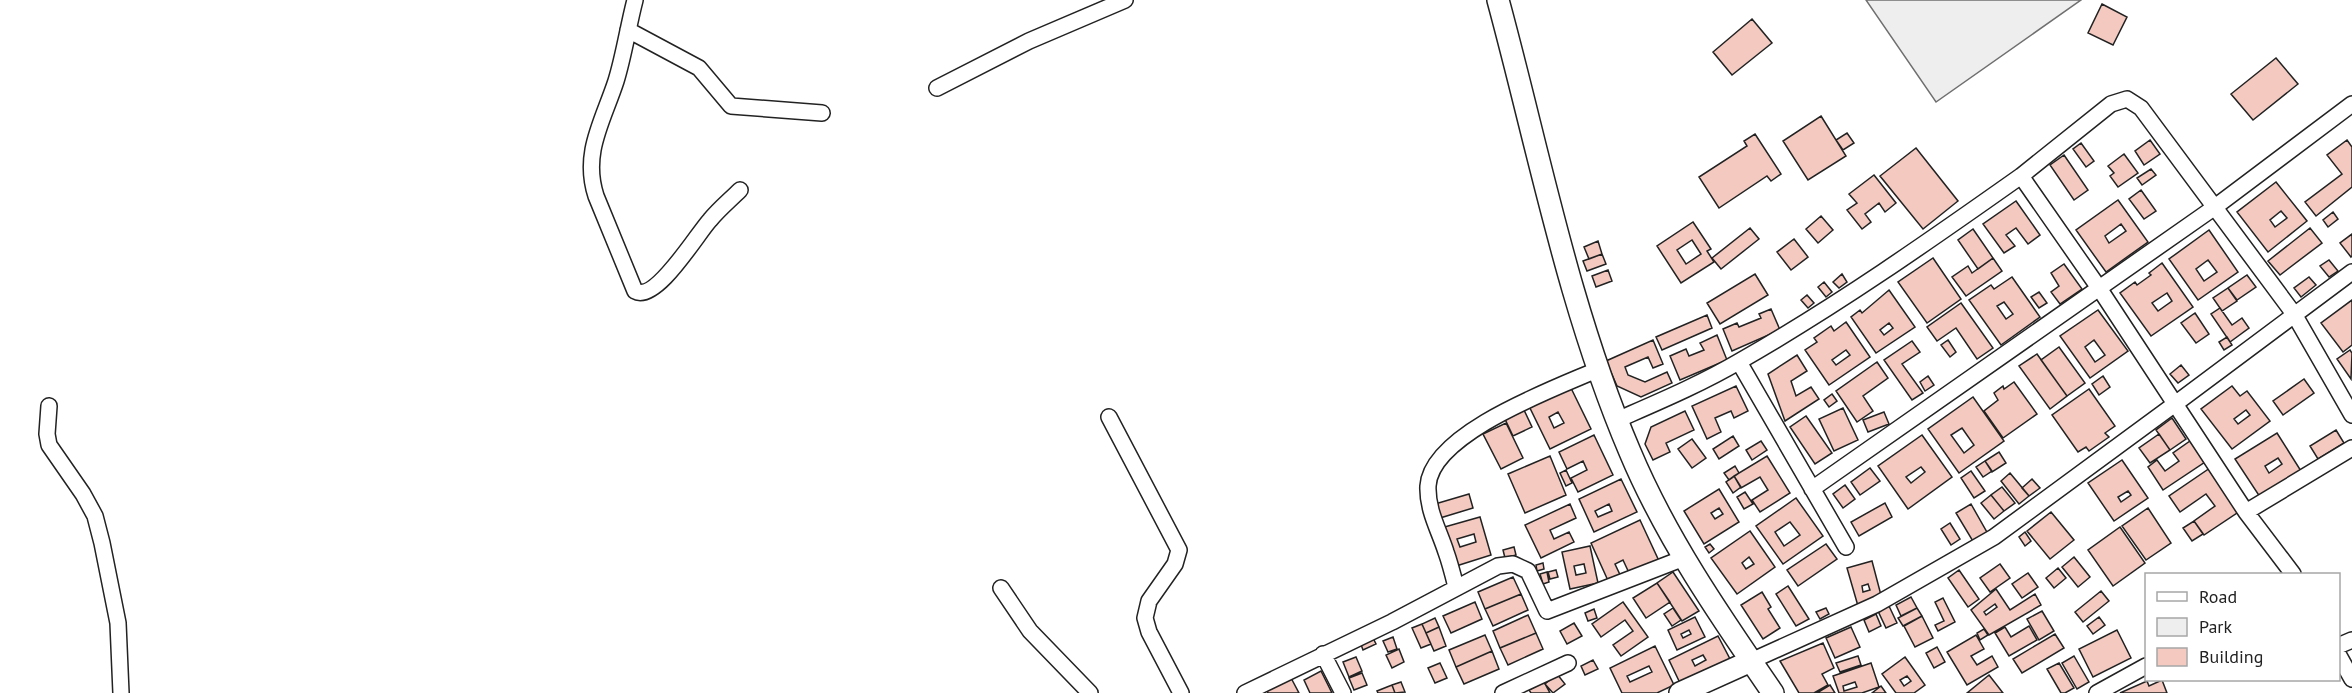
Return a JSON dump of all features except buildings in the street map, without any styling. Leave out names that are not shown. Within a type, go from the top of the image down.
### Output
[{"type":"main road","points":[[1498,0],[1545,188],[1599,369],[1617,420],[1654,504],[1684,558],[1773,693]]},
{"type":"main road","points":[[1680,693],[1751,661]]},
{"type":"street","points":[[634,0],[616,81],[599,124],[590,162],[591,180],[596,196],[635,291],[639,294],[645,293],[666,278],[710,219],[740,190]]},
{"type":"street","points":[[937,88],[1029,41],[1125,0]]},
{"type":"street","points":[[628,30],[699,68],[731,106],[822,113]]},
{"type":"street","points":[[1617,420],[1739,362],[1869,282],[2021,176],[2111,104],[2127,99],[2141,108],[2294,314],[2352,415]]},
{"type":"street","points":[[1812,489],[2216,207],[2352,104]]},
{"type":"street","points":[[2021,176],[2099,288],[2246,512],[2292,573]]},
{"type":"street","points":[[1751,661],[1877,604],[1994,537],[2352,272]]},
{"type":"street","points":[[1739,362],[1846,548]]},
{"type":"street","points":[[1456,587],[1447,553],[1429,504],[1428,484],[1435,466],[1448,449],[1466,434],[1512,408],[1599,369]]},
{"type":"street","points":[[49,406],[47,434],[49,445],[83,494],[95,516],[102,543],[118,623],[121,693]]},
{"type":"street","points":[[1109,417],[1179,550],[1175,564],[1149,600],[1145,618],[1149,632],[1181,693]]},
{"type":"street","points":[[2246,512],[2352,448]]},
{"type":"street","points":[[1245,693],[1392,622],[1498,566],[1513,564],[1528,571],[1547,611],[1684,558]]},
{"type":"street","points":[[1001,588],[1030,631],[1089,693]]},
{"type":"street","points":[[1323,654],[1343,693]]},
{"type":"street","points":[[2340,658],[2352,679]]},
{"type":"street","points":[[1503,693],[1568,663]]},
{"type":"street","points":[[2097,693],[2145,667]]},
{"type":"green space","points":[[1866,0],[2081,0],[1936,102]]}]
